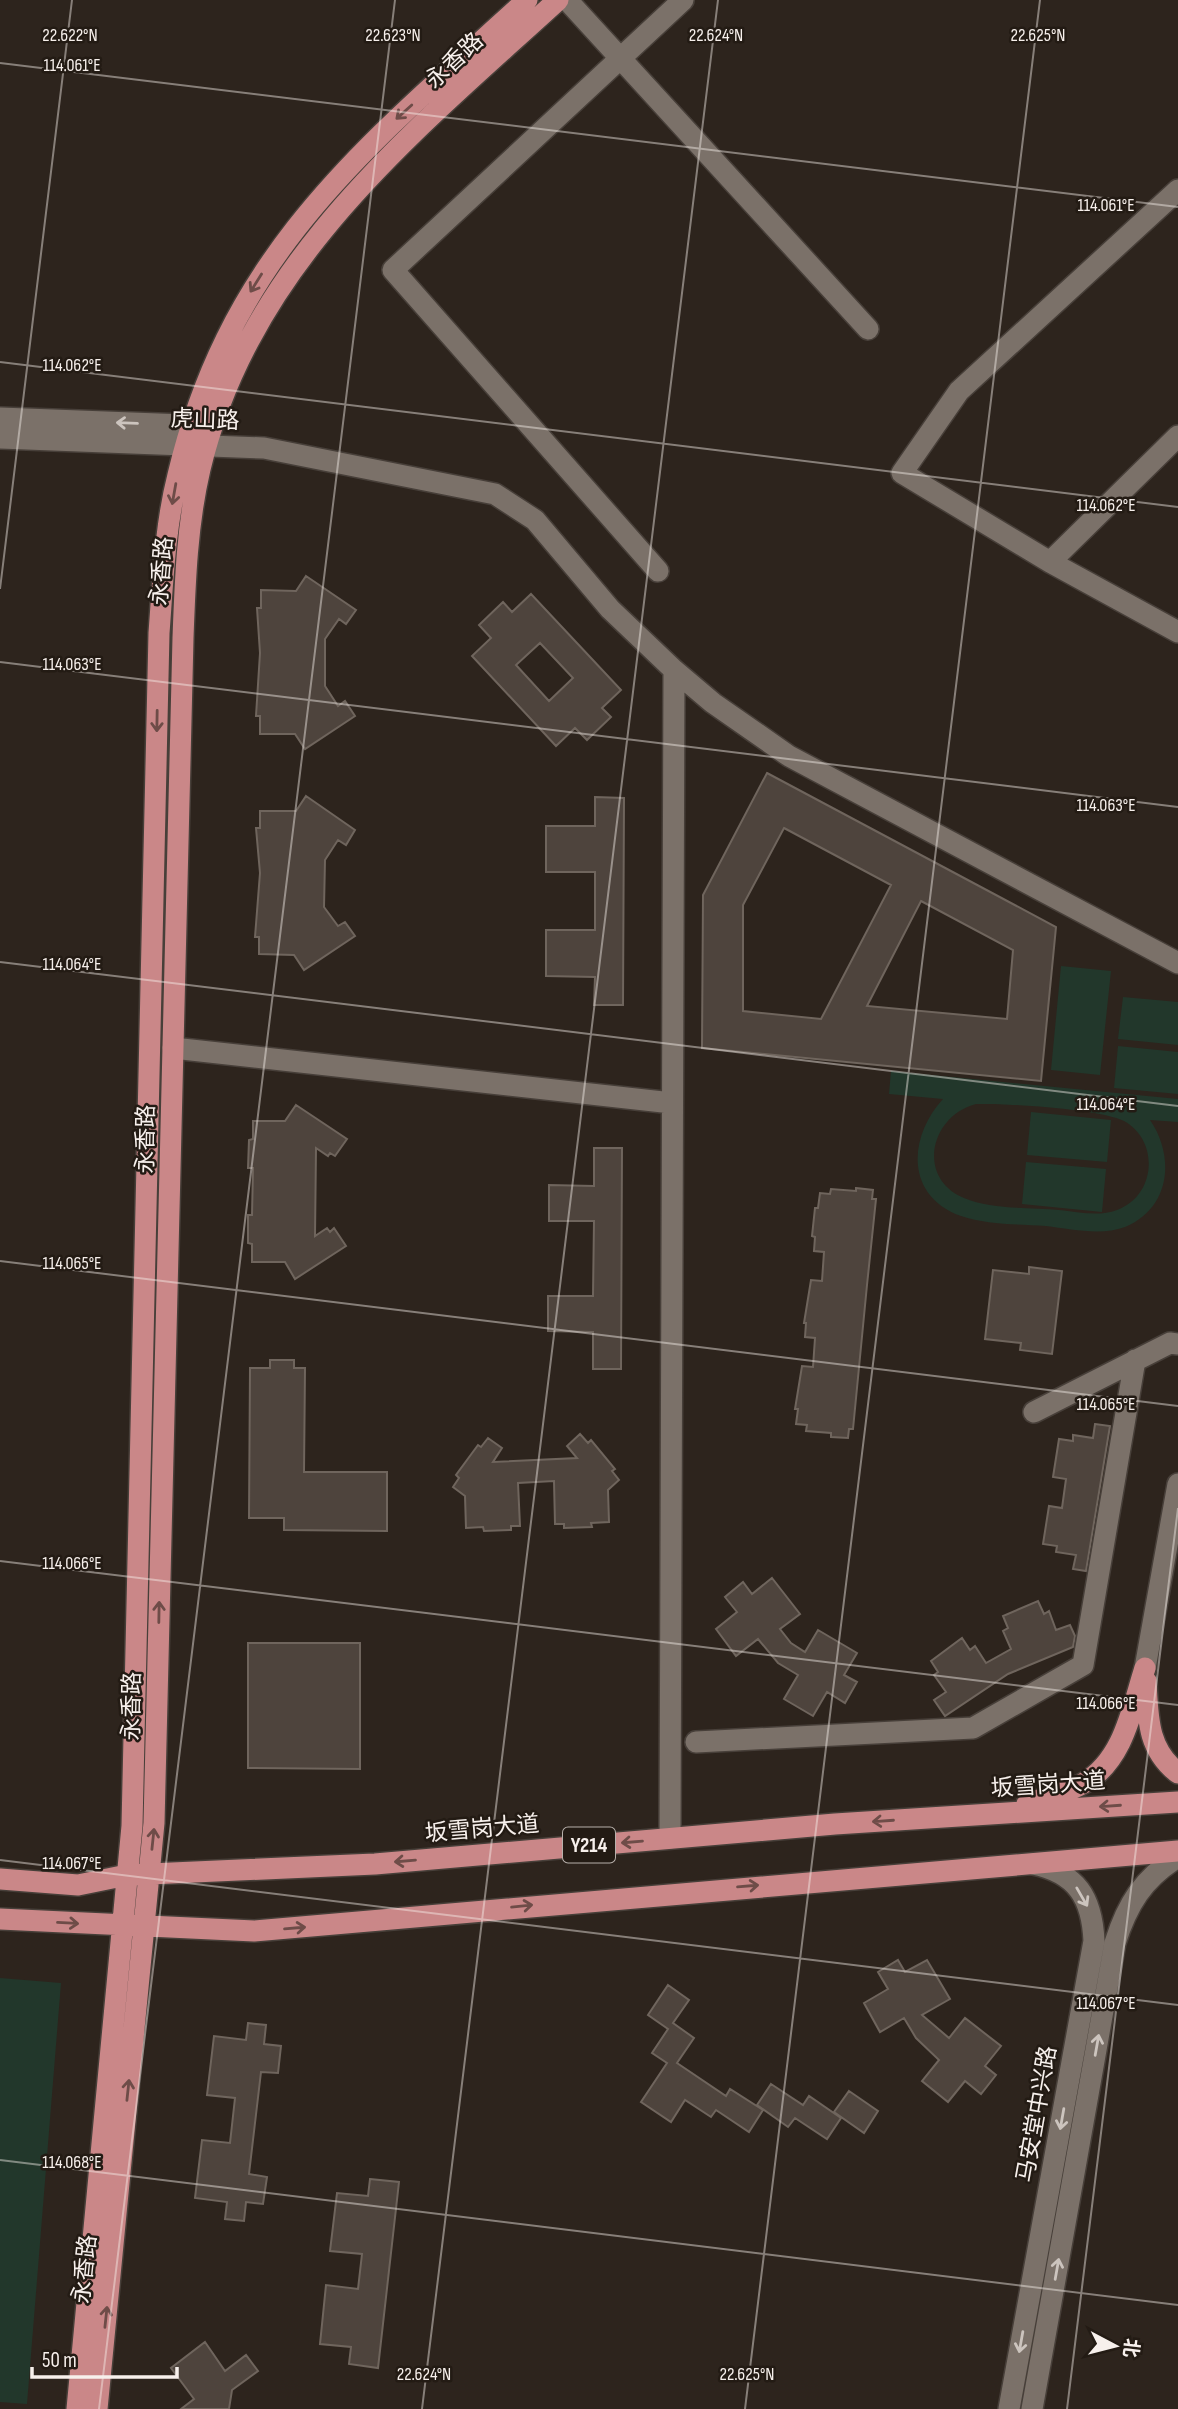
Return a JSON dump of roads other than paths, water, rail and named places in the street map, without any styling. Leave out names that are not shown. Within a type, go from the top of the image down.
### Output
[{"type":"main road","name":"永香路","points":[[77,2409],[132,1812],[159,633],[169,528],[199,435],[226,337],[245,301],[290,233],[343,171],[527,0]]},
{"type":"main road","name":"永香路","points":[[97,2409],[154,1823],[185,589],[199,435],[264,309],[331,217],[394,150],[558,0]]},
{"type":"main road","points":[[1145,1668],[1151,1739],[1163,1758],[1178,1773]]},
{"type":"main road","points":[[998,1813],[1071,1789],[1096,1774],[1116,1751],[1145,1668]]},
{"type":"main road","name":"坂雪岗大道","points":[[0,1879],[78,1885],[127,1875],[375,1864],[670,1838],[1178,1802]]},
{"type":"main road","points":[[0,1919],[254,1931],[1178,1851]]},
{"type":"street","points":[[567,0],[868,329]]},
{"type":"street","points":[[658,570],[393,270],[683,0]]},
{"type":"street","points":[[1178,190],[959,391],[902,473],[1049,562],[1178,632]]},
{"type":"street","name":"虎山路","points":[[0,418],[199,435],[472,487],[516,505],[535,520],[610,609],[674,670],[722,710],[789,756],[1178,962]]},
{"type":"street","name":"虎山路","points":[[0,438],[199,435]]},
{"type":"street","points":[[1049,562],[1178,436]]},
{"type":"street","points":[[670,1838],[674,670]]},
{"type":"street","points":[[173,1048],[672,1103]]},
{"type":"street","points":[[1034,1412],[1170,1343],[1178,1344]]},
{"type":"street","points":[[696,1742],[973,1728],[1083,1665],[1135,1360]]},
{"type":"street","points":[[1145,1668],[1178,1485]]},
{"type":"street","name":"马安堂中兴路","points":[[1032,2409],[1115,1943],[1125,1913],[1138,1890],[1159,1868],[1178,1857]]},
{"type":"street","name":"马安堂中兴路","points":[[1009,2409],[1094,1941],[1093,1918],[1084,1895],[1069,1878],[1051,1868],[1027,1863]]}]
